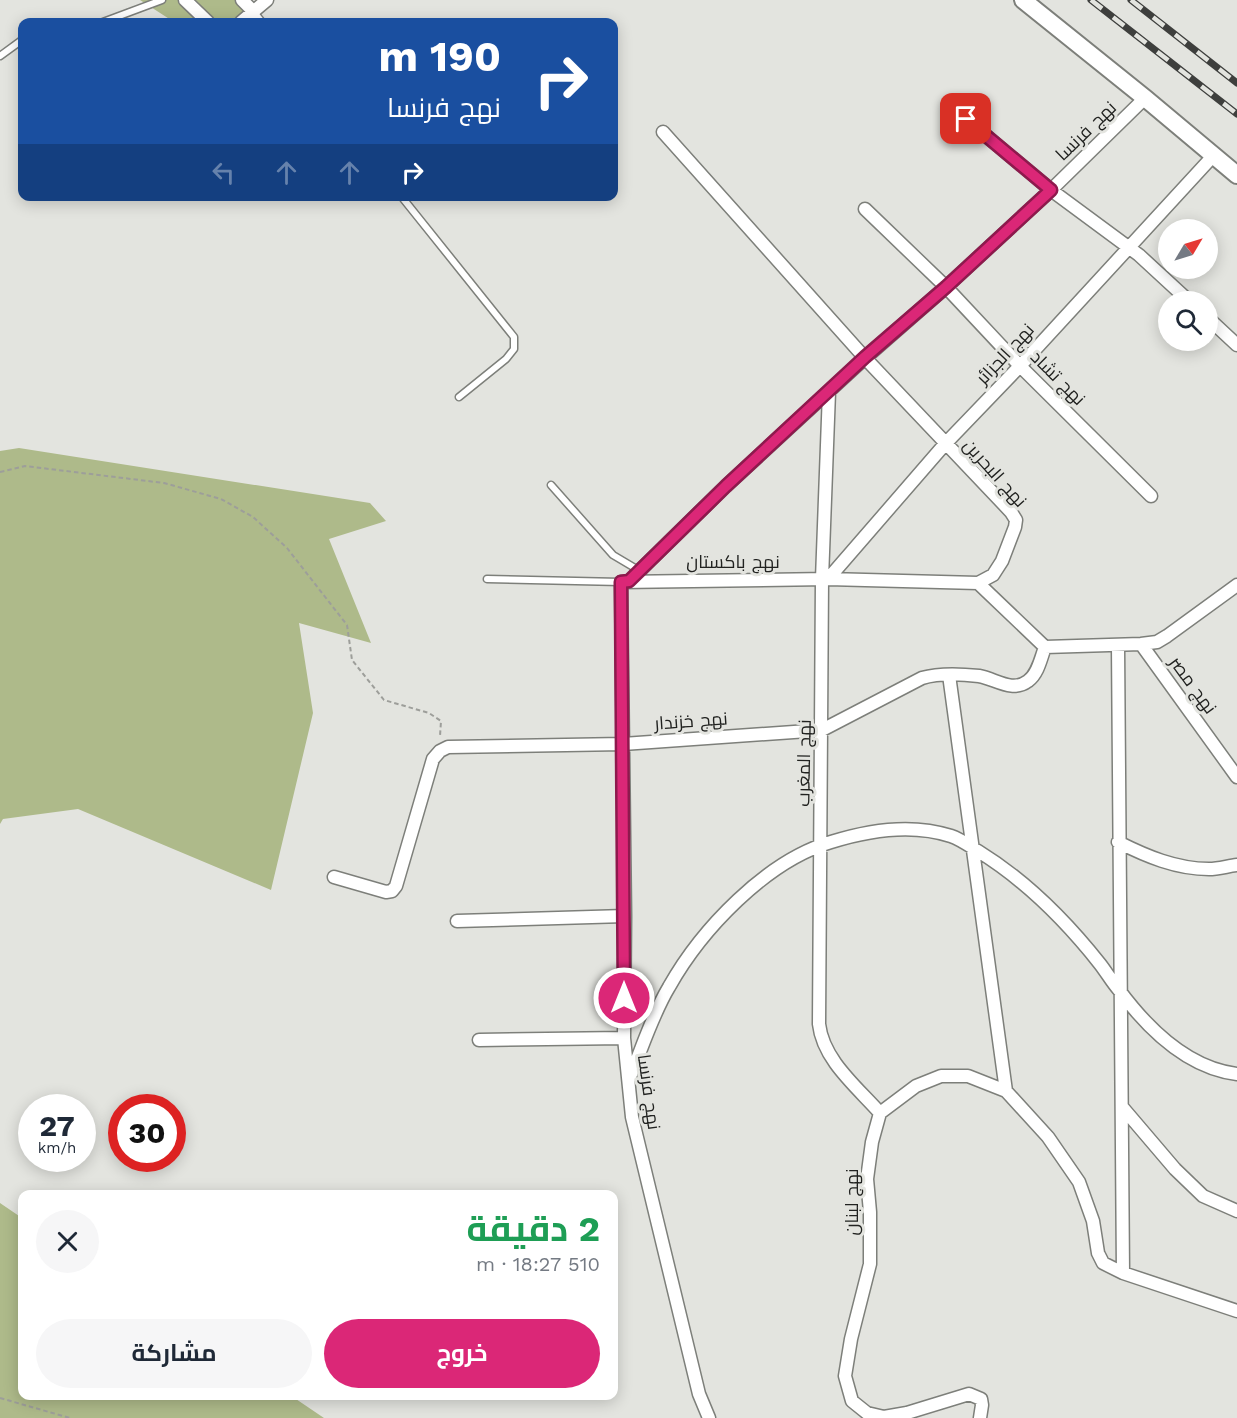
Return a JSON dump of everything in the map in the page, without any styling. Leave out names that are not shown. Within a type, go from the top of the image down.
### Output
[{"type":"street","points":[[185,0],[204,18]]},
{"type":"street","points":[[242,0],[253,11]]},
{"type":"street","points":[[245,18],[267,0]]},
{"type":"street","points":[[1023,0],[1145,98],[1237,176]]},
{"type":"street","name":"نهج فرنسا","points":[[709,1418],[699,1394],[632,1117],[628,1082],[624,1038],[625,581],[640,571],[726,486],[865,357],[946,287],[1051,190],[1145,98]]},
{"type":"street","points":[[966,119],[1051,190],[1148,262],[1178,291]]},
{"type":"street","name":"نهج البحرين","points":[[663,132],[865,357],[1011,512],[1016,520],[1002,561],[993,575],[978,583]]},
{"type":"street","name":"نهج الجزائر","points":[[825,579],[945,444],[1213,156]]},
{"type":"street","name":"نهج تشاد","points":[[865,209],[946,287],[1020,366],[1151,496]]},
{"type":"street","points":[[1218,327],[1237,345]]},
{"type":"street","name":"نهج المغرب","points":[[829,392],[822,730],[820,1037],[838,1066],[880,1113]]},
{"type":"street","name":"نهج باكستان","points":[[625,581],[825,579],[978,583]]},
{"type":"street","points":[[978,583],[1045,647],[1157,642],[1237,585]]},
{"type":"street","name":"نهج مصر","points":[[1141,644],[1237,777]]},
{"type":"street","points":[[1118,645],[1123,1273]]},
{"type":"street","name":"نهج خزندار","points":[[440,751],[448,747],[623,744],[822,730],[934,674],[978,676],[1010,686],[1019,685],[1030,680],[1037,669],[1045,647]]},
{"type":"street","points":[[949,675],[1006,1091]]},
{"type":"street","points":[[334,877],[392,891],[396,886],[433,759],[440,751]]},
{"type":"street","points":[[628,1082],[668,988],[693,951],[736,903],[786,864],[821,844],[874,831],[905,829],[931,831],[952,836],[1004,867],[1048,907],[1101,965],[1119,991],[1167,1041],[1193,1061],[1219,1072],[1237,1074]]},
{"type":"street","points":[[1118,842],[1144,855],[1171,864],[1209,869],[1237,865]]},
{"type":"street","points":[[457,921],[625,916]]},
{"type":"street","points":[[479,1040],[624,1038]]},
{"type":"street","points":[[880,1113],[916,1086],[941,1076],[968,1076],[1006,1091],[1048,1137],[1078,1182],[1093,1221],[1098,1253],[1103,1263],[1123,1273],[1237,1311]]},
{"type":"street","points":[[1123,1108],[1175,1169],[1203,1196],[1237,1211]]},
{"type":"street","name":"نهج لبنان","points":[[880,1113],[872,1142],[867,1179],[870,1212],[870,1264],[851,1339],[845,1376],[852,1401],[867,1413],[884,1417],[907,1413],[969,1394],[981,1399],[980,1418]]},
{"type":"lane","points":[[115,18],[162,0]]},
{"type":"lane","points":[[253,11],[259,18]]},
{"type":"lane","points":[[0,56],[18,43]]},
{"type":"lane","points":[[405,201],[514,337],[514,349],[506,359],[459,397]]},
{"type":"lane","points":[[550,485],[613,555],[640,571]]},
{"type":"lane","name":"نهج باكستان","points":[[487,579],[625,581]]},
{"type":"path","points":[[0,472],[25,466],[164,483],[221,499],[253,518],[287,548],[347,625],[352,660],[384,700],[429,713],[441,721],[440,751]]},
{"type":"path","points":[[0,1398],[70,1418]]},
{"type":"green space","points":[[140,0],[244,0],[262,18],[168,18]]},
{"type":"green space","points":[[19,448],[370,503],[386,521],[329,539],[371,643],[299,623],[313,713],[271,890],[78,809],[3,819],[0,824],[0,451]]},
{"type":"green space","points":[[0,1203],[18,1215],[18,1400],[297,1400],[324,1418],[0,1418]]},
{"type":"railway","points":[[1091,0],[1237,114]]},
{"type":"railway","points":[[1131,0],[1237,83]]},
{"type":"route","points":[[624,998],[621,582],[629,581],[726,486],[865,357],[946,287],[1051,190],[966,119]]}]
